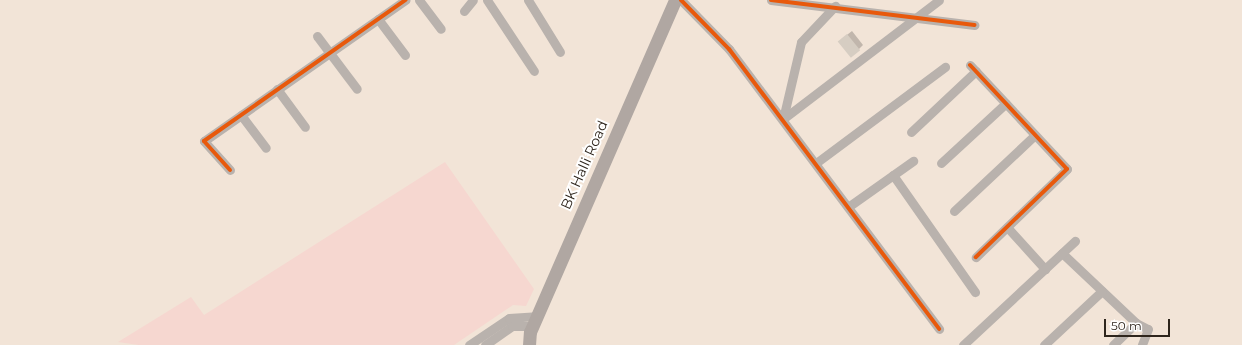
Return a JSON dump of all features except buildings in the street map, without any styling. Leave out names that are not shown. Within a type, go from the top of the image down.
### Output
[{"type":"main road","name":"BK Halli Road","points":[[529,345],[534,321],[675,0]]},
{"type":"street","points":[[230,170],[204,141],[405,0]]},
{"type":"street","points":[[419,0],[440,29]]},
{"type":"street","points":[[464,11],[473,0]]},
{"type":"street","points":[[487,0],[534,71]]},
{"type":"street","points":[[528,0],[560,52]]},
{"type":"street","points":[[681,0],[729,49],[939,329]]},
{"type":"street","points":[[771,0],[835,6],[847,2],[917,17],[974,25]]},
{"type":"street","points":[[783,119],[940,0]]},
{"type":"street","points":[[783,119],[801,42],[835,6]]},
{"type":"street","points":[[378,19],[405,55]]},
{"type":"street","points":[[317,36],[357,89]]},
{"type":"street","points":[[816,163],[945,67]]},
{"type":"street","points":[[911,132],[973,68],[1067,169],[976,257]]},
{"type":"street","points":[[277,89],[305,126]]},
{"type":"street","points":[[941,163],[1006,103]]},
{"type":"street","points":[[241,115],[266,148]]},
{"type":"street","points":[[954,212],[1035,135]]},
{"type":"street","points":[[848,207],[912,162]]},
{"type":"street","points":[[893,175],[975,292]]},
{"type":"street","points":[[1007,227],[1045,269]]},
{"type":"street","points":[[963,345],[1075,241]]},
{"type":"street","points":[[1062,253],[1136,323],[1148,329],[1142,345]]},
{"type":"street","points":[[1044,345],[1102,291]]},
{"type":"street","points":[[469,345],[509,318],[534,321]]},
{"type":"street","points":[[485,345],[512,326],[534,321]]},
{"type":"street","points":[[1113,345],[1136,323]]},
{"type":"shaded area","points":[[445,162],[534,289],[526,306],[513,305],[454,345],[139,345],[118,342],[191,297],[204,315]]},
{"type":"cycle path","points":[[230,170],[204,141],[405,0]]},
{"type":"cycle path","points":[[681,0],[729,49],[939,329]]},
{"type":"cycle path","points":[[771,0],[974,25]]},
{"type":"cycle path","points":[[970,65],[1067,169],[976,257]]}]
